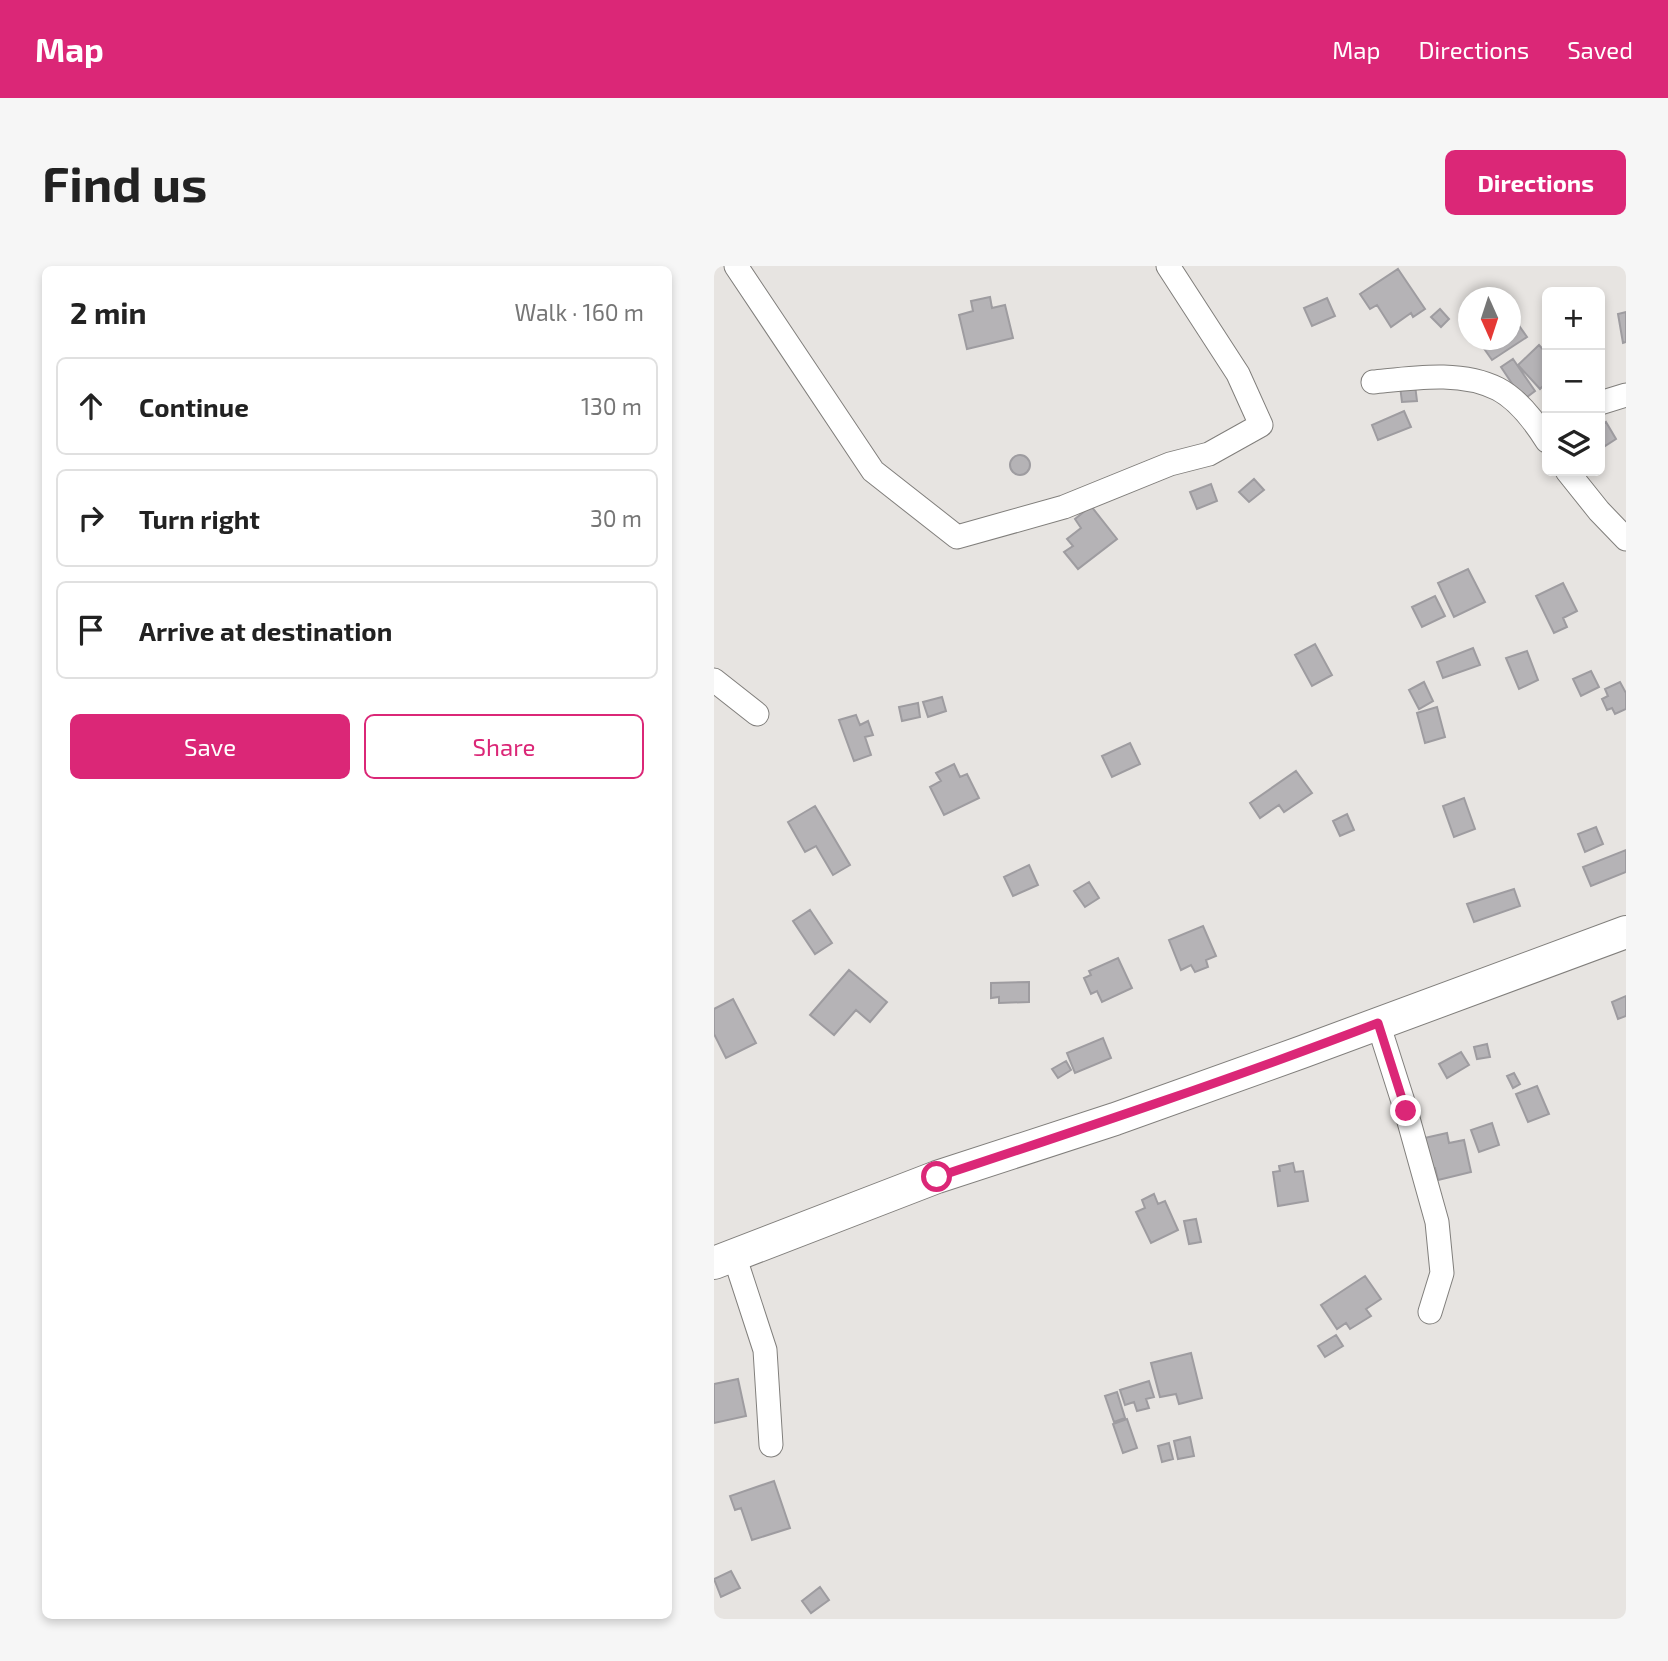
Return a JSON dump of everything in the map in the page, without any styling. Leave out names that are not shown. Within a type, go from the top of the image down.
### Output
[{"type":"street","points":[[736,266],[873,471],[957,537],[1064,507],[1170,464],[1209,454],[1261,425],[1238,374],[1168,266]]},
{"type":"street","points":[[1373,382],[1424,378],[1472,381],[1501,390],[1542,427]]},
{"type":"street","points":[[1605,401],[1626,395]]},
{"type":"street","points":[[1571,476],[1599,512],[1626,539]]},
{"type":"street","points":[[714,680],[757,714]]},
{"type":"street","points":[[772,1445],[765,1350],[724,1259],[937,1177],[1115,1119],[1626,932]]},
{"type":"street","points":[[1378,1023],[1437,1222],[1442,1273],[1430,1312]]},
{"type":"building","points":[[1398,269],[1425,309],[1413,317],[1411,313],[1391,327],[1377,305],[1370,309],[1360,294]]},
{"type":"building","points":[[990,297],[992,308],[1005,305],[1013,338],[967,349],[959,315],[973,311],[971,301]]},
{"type":"building","points":[[1327,298],[1335,316],[1312,326],[1304,308]]},
{"type":"building","points":[[1440,309],[1449,319],[1441,327],[1431,317]]},
{"type":"building","points":[[1626,312],[1626,342],[1623,343],[1618,314]]},
{"type":"building","points":[[1521,329],[1527,337],[1521,341]]},
{"type":"building","points":[[1539,345],[1542,348],[1540,389],[1518,365]]},
{"type":"building","points":[[1485,350],[1507,350],[1492,360]]},
{"type":"building","points":[[1513,359],[1535,391],[1523,400],[1501,367]]},
{"type":"building","points":[[1415,385],[1417,401],[1402,402],[1400,386]]},
{"type":"building","points":[[1404,411],[1411,427],[1378,440],[1372,425]]},
{"type":"building","points":[[1605,423],[1616,439],[1605,446]]},
{"type":"building","points":[[1020,455],[1027,458],[1030,465],[1027,472],[1020,475],[1013,472],[1010,465],[1013,458]]},
{"type":"building","points":[[1254,479],[1264,490],[1249,502],[1239,492]]},
{"type":"building","points":[[1211,484],[1217,501],[1197,509],[1190,492]]},
{"type":"building","points":[[1091,506],[1117,539],[1078,569],[1064,552],[1073,546],[1067,539],[1081,528],[1075,519]]},
{"type":"building","points":[[1468,569],[1485,602],[1454,617],[1438,583]]},
{"type":"building","points":[[1563,583],[1577,611],[1563,618],[1567,627],[1554,633],[1536,596]]},
{"type":"building","points":[[1435,596],[1445,616],[1422,627],[1412,607]]},
{"type":"building","points":[[1315,644],[1332,675],[1312,686],[1295,655]]},
{"type":"building","points":[[1473,648],[1480,665],[1443,678],[1437,662]]},
{"type":"building","points":[[1527,651],[1538,680],[1519,689],[1506,658]]},
{"type":"building","points":[[1591,671],[1599,687],[1581,696],[1573,679]]},
{"type":"building","points":[[1424,682],[1433,701],[1419,709],[1409,690]]},
{"type":"building","points":[[1620,682],[1626,693],[1626,709],[1615,714],[1612,708],[1607,710],[1602,699],[1608,696],[1605,689]]},
{"type":"building","points":[[942,697],[946,711],[928,717],[923,702]]},
{"type":"building","points":[[918,703],[920,717],[902,721],[899,707]]},
{"type":"building","points":[[1437,707],[1445,737],[1425,743],[1417,713]]},
{"type":"building","points":[[856,715],[860,725],[868,721],[873,735],[865,737],[871,755],[854,761],[839,720]]},
{"type":"building","points":[[1130,743],[1140,764],[1112,777],[1102,756]]},
{"type":"building","points":[[954,764],[960,777],[967,774],[979,798],[944,815],[930,787],[941,781],[936,773]]},
{"type":"building","points":[[1296,771],[1312,793],[1284,812],[1279,805],[1260,818],[1250,803]]},
{"type":"building","points":[[1464,798],[1475,829],[1454,837],[1443,806]]},
{"type":"building","points":[[815,806],[850,865],[833,875],[816,846],[805,852],[788,822]]},
{"type":"building","points":[[1347,814],[1354,830],[1340,836],[1333,821]]},
{"type":"building","points":[[1596,827],[1603,844],[1585,852],[1578,834]]},
{"type":"building","points":[[1626,850],[1626,872],[1591,886],[1583,867]]},
{"type":"building","points":[[1029,865],[1038,885],[1013,896],[1004,877]]},
{"type":"building","points":[[1089,882],[1099,898],[1085,907],[1074,891]]},
{"type":"building","points":[[1514,889],[1520,906],[1474,922],[1467,904]]},
{"type":"building","points":[[810,910],[832,943],[815,954],[793,921]]},
{"type":"building","points":[[1203,926],[1216,956],[1206,960],[1208,967],[1195,972],[1191,965],[1181,970],[1169,940]]},
{"type":"building","points":[[1118,958],[1132,988],[1102,1002],[1097,991],[1091,994],[1084,978],[1091,975],[1089,971]]},
{"type":"building","points":[[849,970],[887,1002],[870,1022],[856,1010],[834,1035],[810,1015]]},
{"type":"building","points":[[1029,982],[1029,1002],[999,1003],[999,997],[991,998],[991,983]]},
{"type":"building","points":[[1626,996],[1626,1016],[1618,1019],[1612,1002]]},
{"type":"building","points":[[733,999],[756,1043],[726,1058],[714,1034],[714,1009]]},
{"type":"building","points":[[1103,1038],[1111,1058],[1075,1073],[1067,1053]]},
{"type":"building","points":[[1487,1044],[1490,1057],[1477,1059],[1474,1047]]},
{"type":"building","points":[[1461,1052],[1469,1065],[1447,1078],[1439,1064]]},
{"type":"building","points":[[1066,1061],[1071,1070],[1058,1078],[1052,1069]]},
{"type":"building","points":[[1514,1073],[1520,1084],[1513,1088],[1507,1076]]},
{"type":"building","points":[[1537,1086],[1549,1114],[1528,1122],[1516,1094]]},
{"type":"building","points":[[1492,1123],[1499,1145],[1479,1152],[1471,1130]]},
{"type":"building","points":[[1447,1133],[1449,1143],[1464,1140],[1471,1172],[1438,1180],[1435,1168],[1427,1169],[1420,1139]]},
{"type":"building","points":[[1293,1163],[1295,1172],[1303,1171],[1308,1201],[1278,1206],[1273,1172],[1280,1171],[1279,1166]]},
{"type":"building","points":[[1154,1194],[1158,1204],[1165,1201],[1178,1230],[1151,1243],[1136,1212],[1145,1208],[1142,1200]]},
{"type":"building","points":[[1196,1219],[1201,1242],[1189,1244],[1184,1221]]},
{"type":"building","points":[[1365,1276],[1381,1299],[1366,1309],[1371,1316],[1350,1329],[1346,1323],[1337,1329],[1321,1305]]},
{"type":"building","points":[[1336,1335],[1343,1346],[1325,1357],[1318,1346]]},
{"type":"building","points":[[1191,1353],[1202,1398],[1179,1404],[1176,1394],[1160,1397],[1151,1363]]},
{"type":"building","points":[[738,1379],[746,1416],[714,1423],[714,1384]]},
{"type":"building","points":[[1149,1381],[1154,1397],[1146,1399],[1149,1408],[1137,1411],[1134,1402],[1125,1405],[1120,1390]]},
{"type":"building","points":[[1117,1392],[1125,1418],[1114,1422],[1105,1396]]},
{"type":"building","points":[[1127,1419],[1137,1448],[1123,1453],[1113,1424]]},
{"type":"building","points":[[1190,1437],[1194,1456],[1178,1459],[1174,1441]]},
{"type":"building","points":[[1169,1443],[1173,1459],[1162,1462],[1158,1446]]},
{"type":"building","points":[[774,1481],[790,1528],[752,1540],[741,1508],[735,1510],[730,1496]]},
{"type":"building","points":[[731,1571],[740,1588],[721,1597],[714,1579]]},
{"type":"building","points":[[820,1587],[829,1600],[811,1613],[802,1601]]},
{"type":"route","points":[[937,1177],[1115,1119],[1378,1023],[1406,1111]]}]
